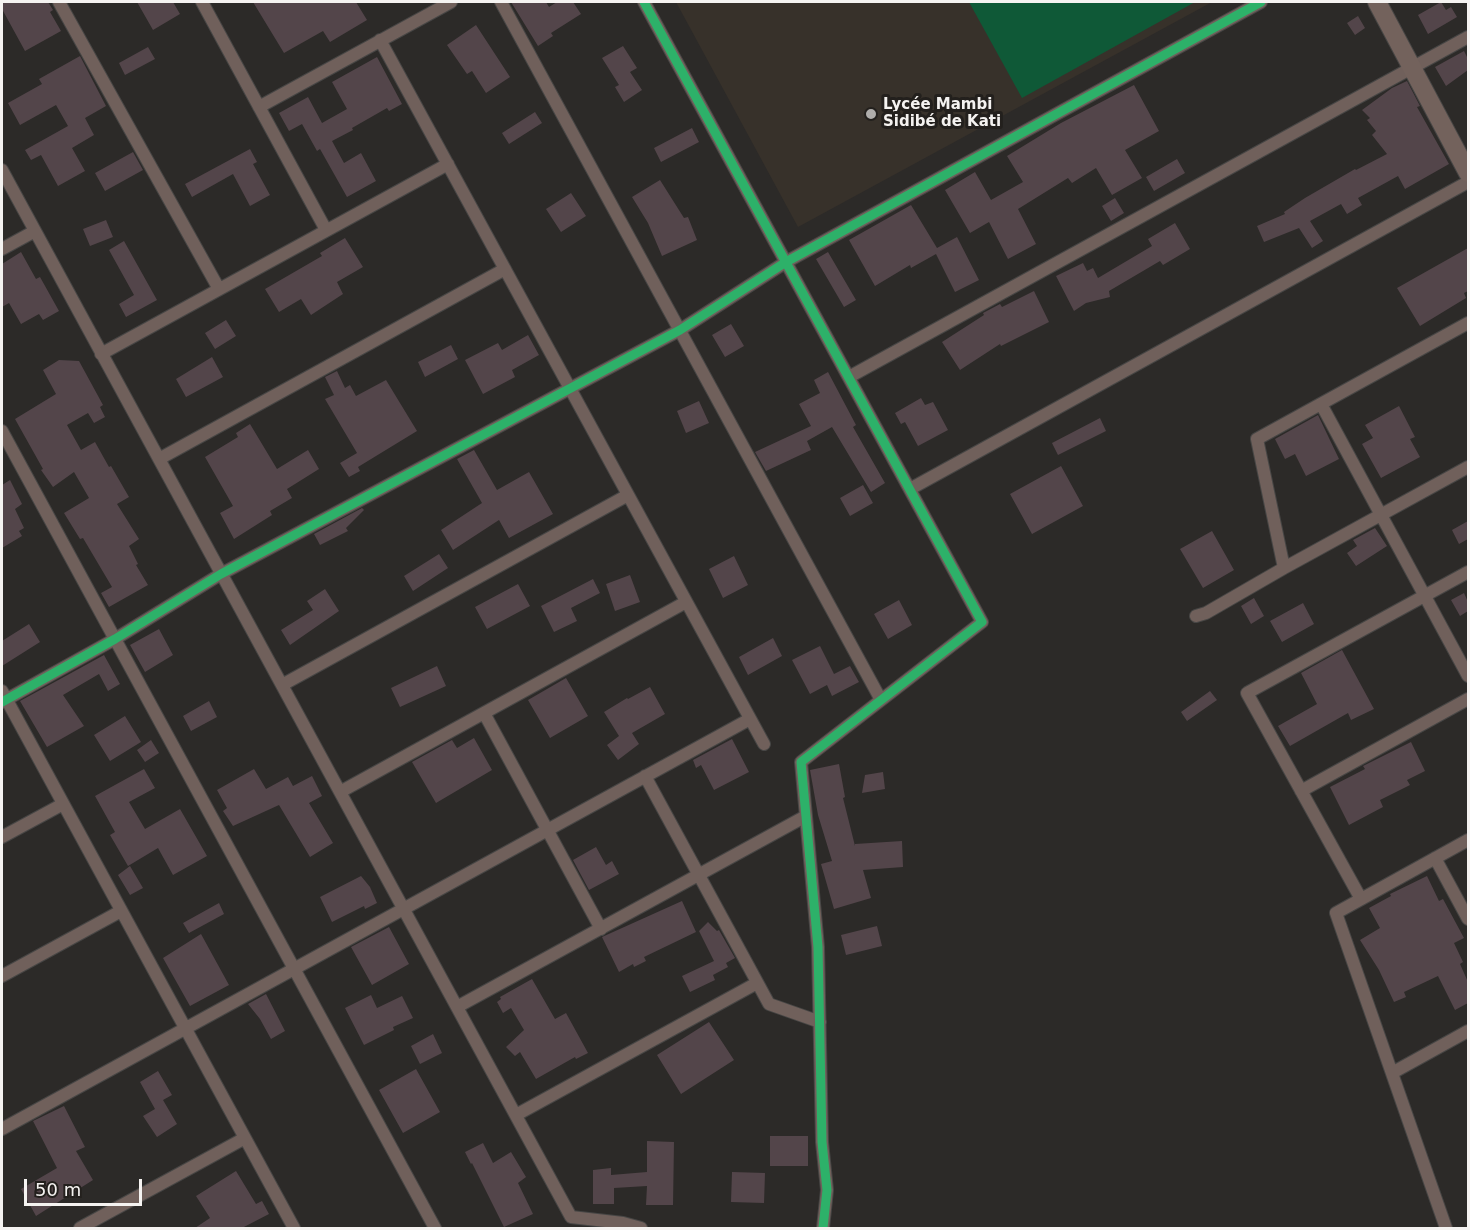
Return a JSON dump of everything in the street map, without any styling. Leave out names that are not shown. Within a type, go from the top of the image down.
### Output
[{"type":"street","points":[[59,2],[219,289]]},
{"type":"street","points":[[202,2],[326,230]]},
{"type":"street","points":[[259,107],[451,2]]},
{"type":"street","points":[[501,2],[881,700]]},
{"type":"street","points":[[644,2],[982,622],[801,762],[818,947],[822,1142],[827,1190],[823,1228]]},
{"type":"street","points":[[294,1228],[3,697],[115,639],[221,574],[680,330],[786,263],[1261,2]]},
{"type":"street","points":[[1377,2],[1468,173]]},
{"type":"street","points":[[849,377],[1468,37]]},
{"type":"street","points":[[380,40],[764,744]]},
{"type":"street","points":[[101,354],[447,164]]},
{"type":"street","points":[[2,170],[571,1217],[641,1228]]},
{"type":"street","points":[[910,489],[1468,182]]},
{"type":"street","points":[[2,249],[35,231]]},
{"type":"street","points":[[159,459],[505,269]]},
{"type":"street","points":[[1284,568],[1257,438],[1468,323]]},
{"type":"street","points":[[1321,404],[1468,676]]},
{"type":"street","points":[[2,431],[435,1228]]},
{"type":"street","points":[[1196,616],[1206,613],[1468,467]]},
{"type":"street","points":[[282,685],[628,495]]},
{"type":"street","points":[[1361,899],[1247,693],[1468,572]]},
{"type":"street","points":[[340,792],[686,602]]},
{"type":"street","points":[[1301,790],[1468,699]]},
{"type":"street","points":[[484,713],[601,929]]},
{"type":"street","points":[[2,1129],[750,719]]},
{"type":"street","points":[[645,776],[769,1004],[820,1022]]},
{"type":"street","points":[[2,837],[63,804]]},
{"type":"street","points":[[457,1007],[806,816]]},
{"type":"street","points":[[1446,1228],[1336,913],[1468,840]]},
{"type":"street","points":[[1435,858],[1468,919]]},
{"type":"street","points":[[2,976],[121,911]]},
{"type":"street","points":[[516,1115],[757,982]]},
{"type":"street","points":[[1392,1073],[1468,1031]]},
{"type":"street","points":[[80,1228],[245,1138]]},
{"type":"shaded area","name":"Lycée Mambi Sidibé de Kati","points":[[676,2],[1212,2],[798,227]]},
{"type":"green space","points":[[969,2],[1195,2],[1022,98]]},
{"type":"building","points":[[2,2],[48,2],[53,10],[50,12],[61,31],[25,51],[2,9]]},
{"type":"building","points":[[137,2],[173,2],[180,14],[153,30]]},
{"type":"building","points":[[253,2],[356,2],[367,20],[330,42],[323,31],[284,53]]},
{"type":"building","points":[[511,2],[546,2],[549,7],[557,2],[573,2],[581,14],[551,33],[553,36],[538,46]]},
{"type":"building","points":[[1441,2],[1446,10],[1451,7],[1457,17],[1428,34],[1418,15]]},
{"type":"building","points":[[1358,16],[1365,28],[1355,35],[1347,23]]},
{"type":"building","points":[[476,25],[510,77],[486,93],[472,71],[467,74],[447,45]]},
{"type":"building","points":[[623,46],[637,68],[630,72],[642,90],[624,102],[615,87],[619,85],[602,58]]},
{"type":"building","points":[[148,47],[155,59],[125,75],[119,63]]},
{"type":"building","points":[[1464,51],[1468,59],[1468,70],[1446,86],[1435,67]]},
{"type":"building","points":[[80,56],[106,106],[85,118],[94,135],[72,148],[85,171],[58,186],[41,155],[31,160],[25,150],[68,126],[56,105],[20,125],[8,103],[42,84],[39,79]]},
{"type":"building","points":[[377,57],[402,104],[389,111],[387,108],[332,141],[344,163],[361,153],[376,181],[347,197],[320,149],[317,151],[302,124],[289,131],[279,113],[308,97],[322,123],[347,109],[332,82]]},
{"type":"building","points":[[1407,81],[1420,106],[1417,107],[1449,164],[1405,189],[1398,176],[1358,198],[1362,205],[1347,214],[1341,204],[1310,221],[1323,241],[1312,248],[1299,228],[1264,242],[1257,226],[1285,214],[1284,212],[1305,198],[1355,169],[1387,154],[1372,135],[1376,131],[1367,120],[1370,118],[1362,110],[1392,88]]},
{"type":"building","points":[[1134,85],[1159,131],[1125,150],[1142,178],[1112,195],[1096,168],[1072,183],[1068,178],[1018,209],[1036,244],[1008,259],[989,222],[970,233],[945,190],[975,172],[991,200],[1023,182],[1007,156],[1061,123]]},
{"type":"building","points":[[535,112],[542,123],[509,144],[502,133]]},
{"type":"building","points":[[692,128],[699,142],[661,162],[654,148]]},
{"type":"building","points":[[250,149],[257,162],[253,164],[270,195],[250,206],[233,174],[192,197],[185,184]]},
{"type":"building","points":[[133,152],[143,170],[105,191],[95,173]]},
{"type":"building","points":[[1177,159],[1185,173],[1154,191],[1146,177]]},
{"type":"building","points":[[660,180],[684,218],[688,217],[697,240],[662,256],[648,223],[632,197]]},
{"type":"building","points":[[571,193],[586,216],[561,232],[546,209]]},
{"type":"building","points":[[1115,198],[1124,213],[1111,221],[1102,206]]},
{"type":"building","points":[[911,205],[937,248],[957,237],[979,280],[955,292],[936,254],[911,268],[910,265],[875,286],[849,240]]},
{"type":"building","points":[[106,220],[113,237],[90,246],[83,229]]},
{"type":"building","points":[[1175,223],[1190,249],[1163,265],[1160,261],[1109,291],[1110,297],[1086,303],[1074,311],[1056,276],[1083,263],[1087,271],[1093,268],[1098,278],[1152,246],[1148,239]]},
{"type":"building","points":[[345,238],[363,267],[337,282],[343,294],[311,315],[301,299],[279,312],[265,289],[322,256],[320,253]]},
{"type":"building","points":[[124,241],[157,300],[126,317],[119,304],[134,295],[109,250]]},
{"type":"building","points":[[1468,248],[1468,291],[1464,293],[1466,298],[1420,326],[1397,288]]},
{"type":"building","points":[[21,252],[36,279],[40,277],[59,311],[43,320],[39,314],[21,324],[9,303],[2,307],[2,264]]},
{"type":"building","points":[[828,252],[856,300],[844,307],[816,259]]},
{"type":"building","points":[[1034,291],[1049,322],[1001,346],[1000,344],[960,370],[942,342],[984,315],[983,313],[1000,304],[1002,307]]},
{"type":"building","points":[[226,320],[236,336],[215,349],[205,333]]},
{"type":"building","points":[[731,324],[744,346],[725,357],[712,335]]},
{"type":"building","points":[[528,335],[539,355],[512,370],[515,377],[483,394],[465,360],[498,343],[502,350]]},
{"type":"building","points":[[451,345],[458,359],[425,377],[418,362]]},
{"type":"building","points":[[212,357],[223,377],[186,397],[176,379]]},
{"type":"building","points":[[59,360],[79,361],[103,405],[100,407],[105,417],[94,423],[88,413],[67,425],[81,450],[95,442],[109,467],[111,466],[129,497],[117,504],[139,539],[129,546],[138,564],[136,565],[148,585],[109,607],[101,593],[112,587],[83,538],[80,539],[64,513],[89,498],[74,472],[53,487],[41,470],[43,469],[15,419],[56,394],[43,370]]},
{"type":"building","points":[[337,371],[345,388],[350,385],[356,396],[386,380],[417,431],[358,467],[360,471],[349,477],[340,463],[357,453],[325,399],[334,395],[325,377]]},
{"type":"building","points":[[828,372],[856,425],[853,427],[885,483],[871,492],[832,427],[807,441],[811,450],[766,471],[755,452],[811,426],[799,404],[820,393],[814,380]]},
{"type":"building","points":[[921,398],[925,405],[933,402],[948,430],[918,446],[905,422],[901,424],[895,413]]},
{"type":"building","points":[[699,401],[709,423],[686,433],[677,411]]},
{"type":"building","points":[[1399,406],[1415,437],[1410,439],[1420,457],[1381,478],[1362,444],[1373,438],[1365,425]]},
{"type":"building","points":[[1318,415],[1339,459],[1306,476],[1295,454],[1285,459],[1275,439]]},
{"type":"building","points":[[1100,418],[1106,431],[1058,455],[1052,443]]},
{"type":"building","points":[[250,424],[277,469],[308,450],[319,469],[287,489],[292,498],[270,511],[272,515],[234,539],[220,513],[233,506],[205,457],[238,437],[236,433]]},
{"type":"building","points":[[474,450],[497,490],[529,472],[553,514],[509,538],[499,520],[453,550],[441,530],[482,503],[457,459]]},
{"type":"building","points":[[1061,466],[1083,506],[1032,534],[1010,494]]},
{"type":"building","points":[[10,480],[22,504],[15,509],[24,528],[19,531],[22,536],[2,548],[2,485]]},
{"type":"building","points":[[863,485],[873,503],[850,516],[840,498]]},
{"type":"building","points":[[362,508],[364,510],[346,528],[348,531],[320,545],[314,534]]},
{"type":"building","points":[[1468,521],[1468,539],[1459,544],[1452,530]]},
{"type":"building","points":[[1375,528],[1387,546],[1356,566],[1347,553],[1357,546],[1353,540]]},
{"type":"building","points":[[1212,531],[1234,570],[1203,588],[1180,549]]},
{"type":"building","points":[[439,554],[448,568],[413,591],[404,576]]},
{"type":"building","points":[[734,556],[748,585],[723,598],[709,569]]},
{"type":"building","points":[[630,575],[640,602],[615,611],[606,584]]},
{"type":"building","points":[[593,579],[600,593],[571,608],[577,621],[554,632],[541,606]]},
{"type":"building","points":[[518,584],[530,606],[487,629],[475,607]]},
{"type":"building","points":[[325,589],[339,611],[290,645],[281,630],[313,610],[307,601]]},
{"type":"building","points":[[1464,593],[1468,602],[1468,611],[1460,616],[1451,600]]},
{"type":"building","points":[[1254,598],[1264,616],[1251,624],[1241,606]]},
{"type":"building","points":[[899,600],[912,625],[888,639],[874,614]]},
{"type":"building","points":[[1303,603],[1314,624],[1282,642],[1270,621]]},
{"type":"building","points":[[29,624],[40,642],[2,666],[2,641]]},
{"type":"building","points":[[159,629],[173,655],[145,672],[130,645]]},
{"type":"building","points":[[773,638],[782,656],[748,675],[739,657]]},
{"type":"building","points":[[820,646],[834,674],[850,666],[859,682],[832,696],[827,685],[810,694],[792,660]]},
{"type":"building","points":[[1342,650],[1374,709],[1351,720],[1348,713],[1290,746],[1278,726],[1317,704],[1301,673]]},
{"type":"building","points":[[104,655],[120,684],[108,691],[99,674],[63,695],[84,726],[47,747],[20,701]]},
{"type":"building","points":[[437,666],[446,686],[400,707],[391,688]]},
{"type":"building","points":[[566,678],[588,716],[550,738],[528,700]]},
{"type":"building","points":[[650,687],[665,714],[632,733],[639,744],[618,760],[607,745],[619,736],[604,712]]},
{"type":"building","points":[[1210,691],[1217,700],[1187,721],[1181,712]]},
{"type":"building","points":[[209,701],[217,717],[191,731],[183,716]]},
{"type":"building","points":[[125,716],[141,742],[110,761],[94,735]]},
{"type":"building","points":[[474,738],[492,770],[436,803],[412,762],[452,740],[457,748]]},
{"type":"building","points":[[732,739],[749,772],[714,790],[701,765],[696,768],[693,760]]},
{"type":"building","points":[[151,740],[159,753],[145,762],[137,750]]},
{"type":"building","points":[[1411,742],[1425,771],[1407,780],[1410,785],[1380,800],[1383,807],[1349,825],[1330,787],[1365,769],[1363,766]]},
{"type":"building","points":[[839,764],[845,797],[843,798],[855,846],[855,844],[902,841],[903,867],[863,870],[871,898],[834,909],[821,864],[832,861],[818,815],[810,770]]},
{"type":"building","points":[[144,769],[155,788],[129,802],[145,829],[180,809],[207,856],[173,875],[158,848],[128,866],[110,835],[115,832],[95,796]]},
{"type":"building","points":[[254,769],[266,789],[288,777],[293,786],[312,776],[322,796],[309,803],[333,843],[310,857],[279,805],[233,826],[223,811],[227,808],[217,790]]},
{"type":"building","points":[[883,772],[885,789],[862,793],[865,775]]},
{"type":"building","points":[[596,847],[606,865],[612,861],[619,874],[589,890],[573,860]]},
{"type":"building","points":[[130,866],[143,888],[130,895],[118,875]]},
{"type":"building","points":[[361,876],[370,887],[377,903],[365,909],[364,906],[332,922],[320,897]]},
{"type":"building","points":[[1427,876],[1439,901],[1443,899],[1464,938],[1454,943],[1463,962],[1460,964],[1468,982],[1468,1003],[1455,1010],[1438,976],[1404,992],[1406,997],[1394,1002],[1379,970],[1360,940],[1380,928],[1369,908],[1391,896],[1390,894]]},
{"type":"building","points":[[682,901],[696,932],[644,957],[646,961],[634,967],[633,964],[619,972],[602,937]]},
{"type":"building","points":[[219,903],[224,914],[189,933],[183,923]]},
{"type":"building","points":[[708,922],[717,931],[719,930],[735,958],[726,963],[728,967],[713,975],[715,980],[690,992],[682,976],[714,961],[699,931]]},
{"type":"building","points":[[877,926],[882,946],[846,955],[841,935]]},
{"type":"building","points":[[389,927],[409,964],[372,985],[351,947]]},
{"type":"building","points":[[201,934],[229,985],[190,1006],[163,958]]},
{"type":"building","points":[[532,979],[555,1019],[566,1013],[588,1053],[576,1059],[575,1057],[536,1079],[520,1052],[515,1056],[506,1047],[524,1030],[511,1008],[503,1013],[497,1002],[501,999],[500,997]]},
{"type":"building","points":[[266,994],[285,1031],[271,1039],[248,1004]]},
{"type":"building","points":[[371,995],[377,1008],[402,996],[413,1018],[364,1045],[345,1008]]},
{"type":"building","points":[[709,1022],[734,1060],[681,1094],[657,1055]]},
{"type":"building","points":[[433,1034],[442,1053],[420,1064],[411,1046]]},
{"type":"building","points":[[416,1069],[440,1112],[403,1133],[379,1090]]},
{"type":"building","points":[[158,1071],[172,1095],[163,1100],[177,1124],[157,1137],[143,1116],[155,1109],[140,1082]]},
{"type":"building","points":[[64,1106],[85,1147],[76,1151],[93,1180],[36,1216],[21,1189],[57,1168],[33,1121]]},
{"type":"building","points":[[770,1136],[808,1136],[808,1166],[770,1166]]},
{"type":"building","points":[[647,1141],[674,1142],[673,1205],[646,1205],[647,1186],[614,1188],[614,1204],[593,1204],[593,1170],[611,1168],[611,1175],[647,1172]]},
{"type":"building","points":[[483,1143],[493,1163],[511,1152],[526,1177],[518,1183],[533,1214],[504,1227],[465,1152]]},
{"type":"building","points":[[236,1171],[256,1204],[262,1201],[269,1214],[242,1228],[195,1228],[210,1218],[196,1196]]},
{"type":"building","points":[[732,1172],[765,1173],[764,1203],[731,1202]]},
{"type":"cycle path","points":[[644,2],[982,622],[801,762],[818,947],[822,1142],[827,1190],[823,1228]]},
{"type":"cycle path","points":[[2,702],[115,639],[221,574],[680,330],[786,262],[1261,2]]},
{"type":"place","name":"Lycée Mambi Sidibé de Kati","points":[[871,114]]}]
